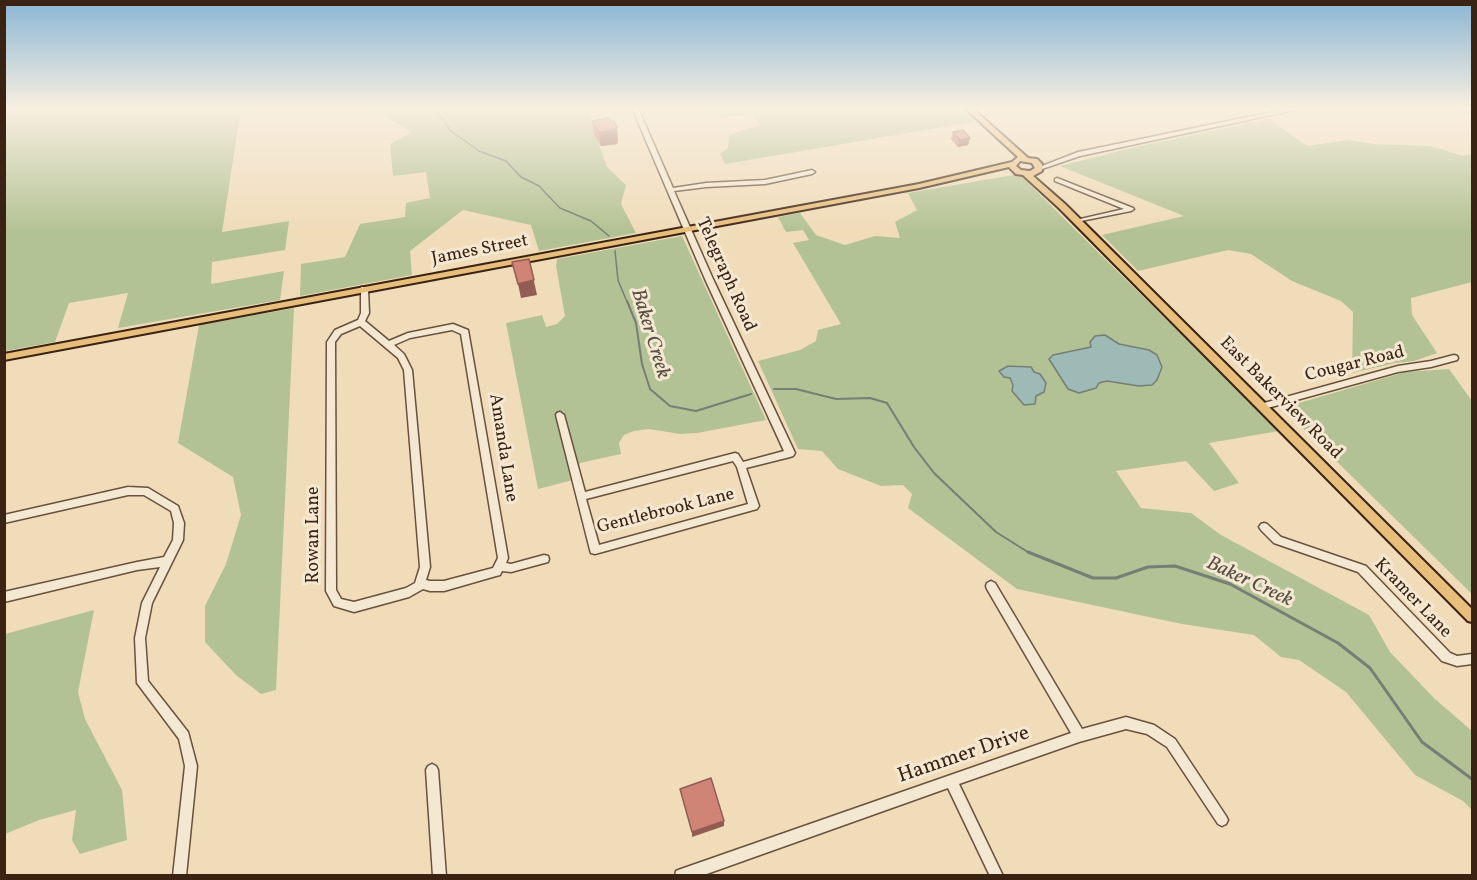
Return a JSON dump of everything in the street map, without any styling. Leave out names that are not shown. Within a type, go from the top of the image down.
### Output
[{"type":"main road","points":[[1001,149],[1013,163]]},
{"type":"main road","points":[[1014,149],[1037,167]]},
{"type":"main road","name":"James Street","points":[[4,357],[961,177],[1025,159]]},
{"type":"main road","name":"East Bakerview Road","points":[[1013,163],[1078,221],[1473,617]]},
{"type":"main road","name":"James Street","points":[[961,177],[1022,173],[1037,167]]},
{"type":"main road","name":"East Bakerview Road","points":[[1037,167],[1062,206]]},
{"type":"street","name":"Telegraph Road","points":[[653,149],[790,453]]},
{"type":"street","points":[[1037,167],[1062,158],[1105,149]]},
{"type":"street","points":[[670,190],[706,185],[765,182],[812,172]]},
{"type":"street","points":[[1057,180],[1131,209],[1078,221]]},
{"type":"street","points":[[364,289],[365,313],[360,322],[389,344],[401,356],[408,370],[425,567],[420,582],[430,586],[444,585],[496,572],[499,566],[511,568],[544,559]]},
{"type":"street","name":"Rowan Lane","points":[[360,322],[338,332],[331,342],[331,591],[338,603],[354,607],[401,595],[422,584]]},
{"type":"street","name":"Amanda Lane","points":[[389,344],[408,336],[453,327],[465,332],[503,558],[499,566]]},
{"type":"street","name":"Cougar Road","points":[[1264,406],[1398,369],[1454,358]]},
{"type":"street","name":"Gentlebrook Lane","points":[[560,415],[581,497],[595,550],[754,506],[741,466],[735,457],[581,497]]},
{"type":"street","name":"Gentlebrook Lane","points":[[741,466],[790,453]]},
{"type":"street","points":[[4,519],[129,491],[145,491],[175,509],[180,523],[178,540],[147,603],[140,638],[143,683],[183,736],[191,766],[179,876]]},
{"type":"street","name":"Kramer Lane","points":[[1264,527],[1278,540],[1362,569],[1446,657],[1457,661],[1473,659]]},
{"type":"street","points":[[4,597],[168,561]]},
{"type":"street","points":[[991,586],[1079,736]]},
{"type":"street","name":"Hammer Drive","points":[[681,876],[1079,736],[1126,723],[1150,729],[1171,743],[1222,820]]},
{"type":"street","points":[[432,770],[440,876]]},
{"type":"street","points":[[951,781],[997,876]]},
{"type":"green space","points":[[5,149],[235,149],[222,232],[289,221],[285,250],[212,262],[211,284],[284,271],[280,300],[118,328],[128,293],[69,303],[55,342],[5,351]]},
{"type":"green space","points":[[390,149],[601,149],[607,167],[626,185],[621,204],[636,233],[539,251],[531,225],[463,210],[410,251],[412,275],[300,296],[301,264],[345,257],[360,224],[405,217],[406,203],[430,198],[426,172],[393,176]]},
{"type":"green space","points":[[727,149],[813,149],[725,164],[720,154]]},
{"type":"green space","points":[[1127,149],[1440,149],[1463,156],[1472,154],[1472,282],[1411,298],[1412,315],[1437,353],[1414,361],[1352,373],[1353,312],[1341,301],[1292,281],[1251,254],[1228,250],[1138,271],[1102,235],[1184,216],[1060,166]]},
{"type":"green space","points":[[1019,174],[1279,431],[1209,443],[1239,483],[1214,491],[1186,461],[1116,471],[1141,508],[1191,513],[1221,535],[1369,615],[1390,652],[1435,699],[1472,731],[1472,810],[1463,801],[1415,775],[1346,692],[1299,660],[1281,657],[1254,635],[1182,624],[1017,589],[908,508],[912,494],[903,485],[881,486],[838,469],[822,451],[798,449],[758,361],[800,350],[816,341],[818,330],[841,324],[793,243],[809,240],[803,230],[786,232],[778,217],[800,213],[816,235],[845,245],[875,236],[900,238],[895,222],[917,210],[908,193]],"holes":[[[1105,335],[1119,344],[1149,350],[1162,367],[1158,374],[1139,386],[1108,381],[1099,383],[1053,355],[1091,347]]]},
{"type":"green space","points":[[682,236],[766,420],[697,433],[680,434],[649,429],[634,431],[624,435],[619,443],[621,454],[580,463],[573,480],[538,489],[506,323],[542,315],[546,327],[557,324],[565,316],[556,266],[557,259]]},
{"type":"green space","points":[[294,308],[276,690],[261,694],[236,675],[205,642],[205,606],[226,564],[241,515],[233,477],[178,443],[199,325]]},
{"type":"green space","points":[[1449,369],[1472,401],[1472,594],[1282,408],[1405,372]]},
{"type":"green space","points":[[94,610],[78,692],[85,719],[122,790],[127,840],[80,854],[72,840],[76,810],[39,820],[5,834],[5,634]]},
{"type":"water","points":[[1105,335],[1119,344],[1149,350],[1157,355],[1162,367],[1157,380],[1152,385],[1139,386],[1107,381],[1099,383],[1096,388],[1079,393],[1068,389],[1049,359],[1053,355],[1091,347],[1090,342],[1095,336]]},
{"type":"water","points":[[1008,366],[1031,367],[1034,372],[1040,374],[1046,383],[1044,392],[1036,396],[1035,404],[1024,405],[1012,391],[1013,385],[1010,378],[1004,377],[999,371]]},
{"type":"building","points":[[529,259],[534,280],[518,284],[512,262]]},
{"type":"building","points":[[711,778],[724,821],[692,832],[680,789]]},
{"type":"waterway","name":"Baker Creek","points":[[476,149],[506,161],[521,177],[539,186],[560,208],[591,221],[609,236]]},
{"type":"waterway","name":"Baker Creek","points":[[615,251],[618,280],[627,302]]},
{"type":"waterway","name":"Baker Creek","points":[[627,301],[636,323],[642,364],[650,389],[670,406],[696,411],[751,394]]},
{"type":"waterway","name":"Baker Creek","points":[[774,389],[796,389],[836,399],[870,398],[887,403],[914,447],[934,473],[996,532],[1031,554]]},
{"type":"waterway","name":"Baker Creek","points":[[1028,552],[1093,578],[1116,578],[1148,567],[1175,566],[1230,584],[1338,643],[1370,668],[1422,742],[1472,779]]}]
